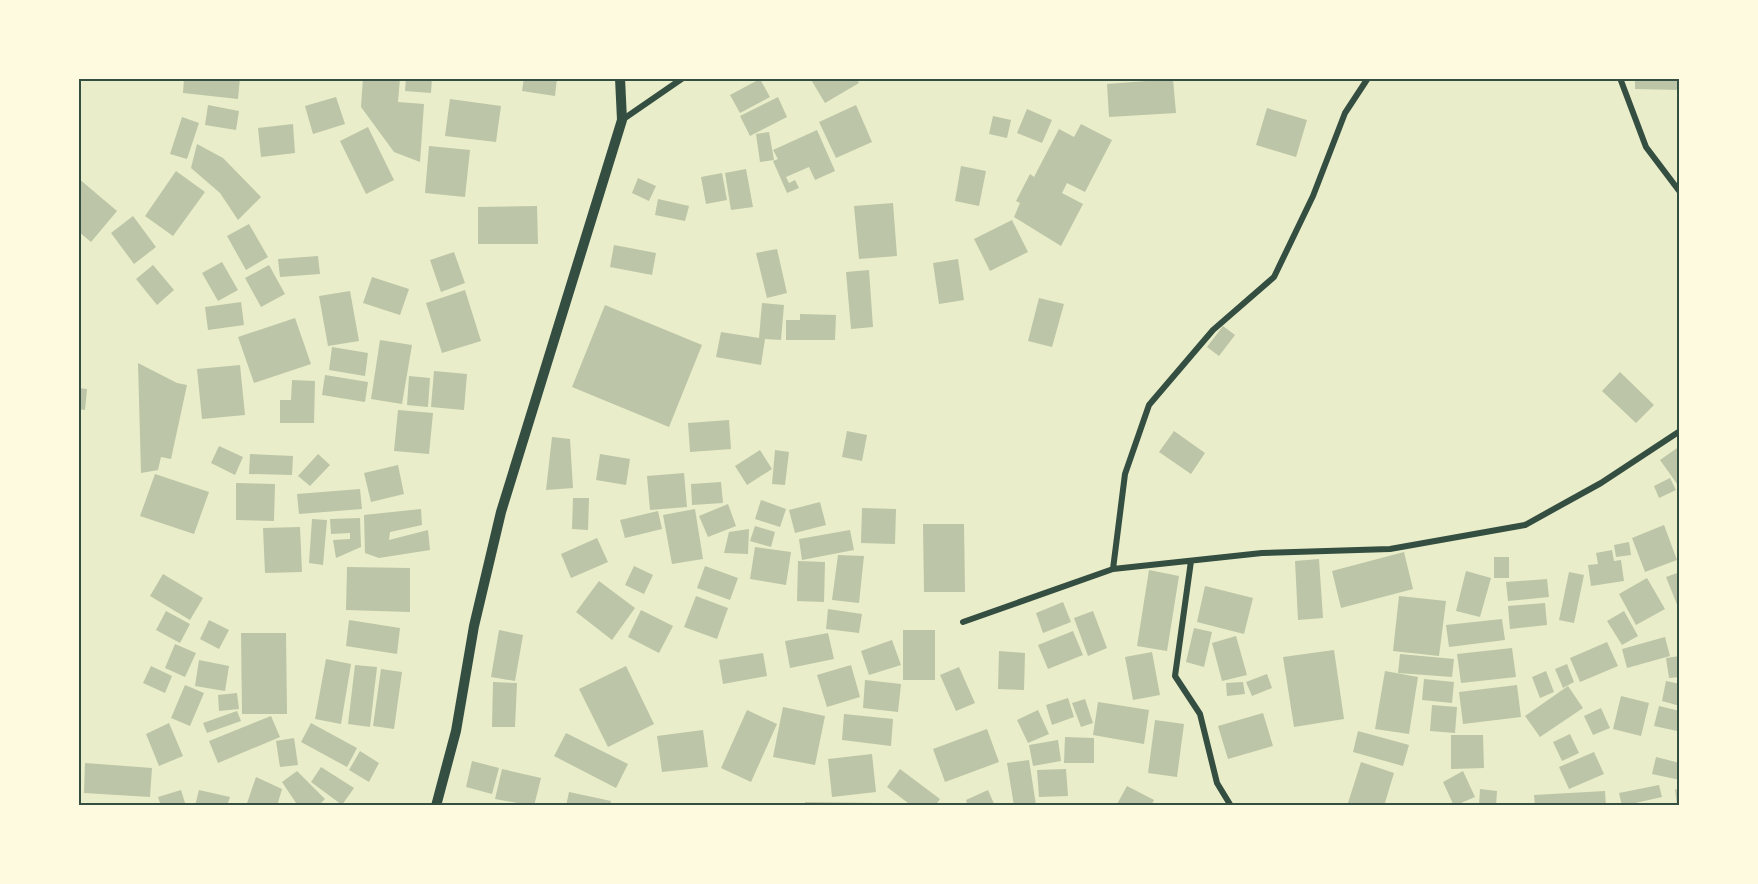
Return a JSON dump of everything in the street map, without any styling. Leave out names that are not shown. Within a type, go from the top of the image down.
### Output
[{"type":"street","points":[[436,806],[456,731],[474,626],[501,512],[622,120],[620,78]]},
{"type":"street","points":[[622,120],[683,78]]},
{"type":"street","points":[[1113,569],[1125,474],[1149,405],[1213,330],[1274,277],[1313,196],[1345,113],[1368,78]]},
{"type":"street","points":[[1620,78],[1646,147],[1680,192]]},
{"type":"street","points":[[963,622],[1113,569],[1262,553],[1390,549],[1525,525],[1601,483],[1680,431]]},
{"type":"street","points":[[1191,561],[1175,676],[1200,714],[1216,783],[1231,806]]},
{"type":"building","points":[[184,78],[240,78],[238,99],[183,93]]},
{"type":"building","points":[[363,78],[400,78],[398,102],[424,104],[420,162],[394,152],[361,107]]},
{"type":"building","points":[[406,78],[432,78],[431,93],[405,91]]},
{"type":"building","points":[[524,78],[557,78],[555,96],[522,91]]},
{"type":"building","points":[[810,78],[856,78],[859,83],[825,103]]},
{"type":"building","points":[[1635,78],[1680,78],[1680,90],[1635,89]]},
{"type":"building","points":[[760,79],[770,97],[740,113],[730,95]]},
{"type":"building","points":[[1173,79],[1176,113],[1109,117],[1107,84]]},
{"type":"building","points":[[336,97],[345,124],[313,134],[305,106]]},
{"type":"building","points":[[778,97],[787,117],[750,136],[740,116]]},
{"type":"building","points":[[450,99],[501,106],[496,142],[445,136]]},
{"type":"building","points":[[208,105],[239,111],[236,130],[205,125]]},
{"type":"building","points":[[856,105],[872,142],[836,158],[819,122]]},
{"type":"building","points":[[1267,108],[1307,120],[1296,157],[1256,145]]},
{"type":"building","points":[[1027,109],[1052,120],[1042,143],[1017,133]]},
{"type":"building","points":[[993,116],[1011,120],[1007,138],[989,134]]},
{"type":"building","points":[[182,117],[199,123],[187,159],[170,154]]},
{"type":"building","points":[[293,124],[295,153],[261,157],[258,128]]},
{"type":"building","points":[[1081,124],[1112,140],[1085,192],[1067,183],[1062,193],[1083,204],[1061,246],[1014,217],[1020,203],[1016,201],[1030,174],[1034,177],[1059,129],[1074,137]]},
{"type":"building","points":[[368,127],[394,180],[366,194],[340,141]]},
{"type":"building","points":[[817,130],[835,171],[815,180],[809,167],[786,177],[789,183],[795,180],[799,188],[787,193],[773,161],[778,159],[773,150]]},
{"type":"building","points":[[769,132],[774,160],[760,162],[756,134]]},
{"type":"building","points":[[197,144],[223,158],[261,197],[238,220],[220,193],[191,168]]},
{"type":"building","points":[[429,146],[470,150],[465,197],[425,193]]},
{"type":"building","points":[[961,166],[986,171],[979,206],[955,201]]},
{"type":"building","points":[[746,169],[753,207],[731,210],[725,173]]},
{"type":"building","points":[[176,171],[205,192],[173,236],[145,216]]},
{"type":"building","points":[[722,173],[727,200],[706,204],[701,177]]},
{"type":"building","points":[[78,178],[117,211],[91,242],[78,231]]},
{"type":"building","points":[[638,178],[656,186],[649,201],[632,193]]},
{"type":"building","points":[[658,199],[689,206],[685,221],[655,215]]},
{"type":"building","points":[[893,203],[897,256],[859,259],[854,206]]},
{"type":"building","points":[[537,206],[538,244],[478,244],[478,207]]},
{"type":"building","points":[[133,216],[156,247],[134,264],[111,233]]},
{"type":"building","points":[[1012,220],[1028,252],[990,271],[974,239]]},
{"type":"building","points":[[249,224],[268,257],[246,270],[227,236]]},
{"type":"building","points":[[614,245],[656,253],[652,275],[610,267]]},
{"type":"building","points":[[777,249],[787,293],[767,298],[756,253]]},
{"type":"building","points":[[454,252],[465,283],[441,292],[430,260]]},
{"type":"building","points":[[318,256],[320,274],[280,277],[278,259]]},
{"type":"building","points":[[958,259],[964,300],[939,304],[933,263]]},
{"type":"building","points":[[222,262],[238,290],[218,301],[202,273]]},
{"type":"building","points":[[153,265],[174,290],[157,305],[136,279]]},
{"type":"building","points":[[269,265],[285,294],[261,307],[245,278]]},
{"type":"building","points":[[869,270],[873,327],[851,329],[846,272]]},
{"type":"building","points":[[372,277],[409,289],[400,315],[363,303]]},
{"type":"building","points":[[465,290],[481,341],[442,353],[426,303]]},
{"type":"building","points":[[350,291],[359,341],[328,346],[319,296]]},
{"type":"building","points":[[1039,298],[1064,304],[1052,347],[1028,341]]},
{"type":"building","points":[[241,302],[244,325],[208,330],[205,307]]},
{"type":"building","points":[[762,303],[784,305],[781,340],[765,339],[761,365],[716,357],[721,332],[759,338]]},
{"type":"building","points":[[605,305],[702,345],[669,427],[572,387]]},
{"type":"building","points":[[800,314],[836,315],[835,340],[786,340],[786,320],[800,320]]},
{"type":"building","points":[[295,318],[311,364],[254,383],[238,337]]},
{"type":"building","points":[[1223,326],[1235,335],[1219,356],[1207,347]]},
{"type":"building","points":[[380,340],[412,345],[402,404],[371,399]]},
{"type":"building","points":[[332,347],[368,353],[365,376],[329,370]]},
{"type":"building","points":[[138,363],[177,383],[187,385],[171,459],[161,457],[158,470],[141,473]]},
{"type":"building","points":[[240,365],[245,415],[202,419],[197,369]]},
{"type":"building","points":[[434,371],[467,374],[464,410],[431,407]]},
{"type":"building","points":[[1620,372],[1654,405],[1636,423],[1602,391]]},
{"type":"building","points":[[325,375],[368,382],[365,402],[322,395]]},
{"type":"building","points":[[409,376],[430,378],[428,407],[407,405]]},
{"type":"building","points":[[292,380],[315,381],[314,423],[280,423],[280,400],[291,400]]},
{"type":"building","points":[[78,388],[87,389],[85,410],[78,409]]},
{"type":"building","points":[[398,410],[433,413],[429,454],[394,451]]},
{"type":"building","points":[[729,420],[731,449],[690,452],[688,423]]},
{"type":"building","points":[[847,431],[867,435],[862,461],[842,457]]},
{"type":"building","points":[[1174,431],[1205,453],[1191,474],[1159,452]]},
{"type":"building","points":[[552,437],[570,439],[573,488],[546,490]]},
{"type":"building","points":[[219,446],[243,457],[235,475],[211,463]]},
{"type":"building","points":[[1680,446],[1680,488],[1660,460]]},
{"type":"building","points":[[760,450],[772,469],[747,485],[735,466]]},
{"type":"building","points":[[775,450],[789,452],[785,485],[772,484]]},
{"type":"building","points":[[250,454],[293,456],[292,475],[249,474]]},
{"type":"building","points":[[318,454],[330,465],[310,486],[298,476]]},
{"type":"building","points":[[600,454],[630,459],[626,485],[596,480]]},
{"type":"building","points":[[398,465],[404,494],[371,502],[364,473]]},
{"type":"building","points":[[684,473],[687,507],[650,510],[647,476]]},
{"type":"building","points":[[155,474],[209,492],[194,534],[140,516]]},
{"type":"building","points":[[1670,478],[1676,490],[1659,498],[1654,486]]},
{"type":"building","points":[[721,482],[723,503],[692,505],[691,484]]},
{"type":"building","points":[[236,483],[275,484],[274,521],[236,520]]},
{"type":"building","points":[[360,489],[362,509],[299,514],[297,494]]},
{"type":"building","points":[[573,498],[589,498],[588,530],[572,529]]},
{"type":"building","points":[[761,500],[786,509],[780,527],[755,519]]},
{"type":"building","points":[[820,502],[826,525],[795,533],[789,510]]},
{"type":"building","points":[[728,504],[736,526],[708,537],[699,516]]},
{"type":"building","points":[[862,508],[896,509],[895,544],[861,543]]},
{"type":"building","points":[[421,509],[422,525],[390,532],[389,540],[428,530],[430,550],[379,558],[365,553],[364,515]]},
{"type":"building","points":[[695,509],[703,559],[672,564],[663,515]]},
{"type":"building","points":[[658,511],[662,529],[625,538],[620,520]]},
{"type":"building","points":[[360,518],[361,547],[336,558],[333,540],[350,539],[350,533],[331,534],[330,519]]},
{"type":"building","points":[[312,519],[327,520],[323,565],[309,563]]},
{"type":"building","points":[[923,524],[964,524],[965,592],[924,592]]},
{"type":"building","points":[[1664,525],[1677,560],[1645,572],[1632,538]]},
{"type":"building","points":[[755,526],[775,532],[771,547],[750,541]]},
{"type":"building","points":[[300,527],[302,572],[265,573],[263,528]]},
{"type":"building","points":[[749,529],[748,554],[724,553],[729,532]]},
{"type":"building","points":[[850,530],[854,550],[802,560],[799,539]]},
{"type":"building","points":[[597,538],[608,562],[571,578],[561,554]]},
{"type":"building","points":[[1629,542],[1631,555],[1616,557],[1614,545]]},
{"type":"building","points":[[755,547],[791,552],[786,585],[750,579]]},
{"type":"building","points":[[1612,550],[1614,561],[1621,560],[1624,581],[1591,586],[1588,565],[1598,564],[1596,553]]},
{"type":"building","points":[[1404,552],[1413,589],[1341,608],[1332,571]]},
{"type":"building","points":[[838,555],[864,556],[859,603],[832,600]]},
{"type":"building","points":[[1494,557],[1509,557],[1509,578],[1494,578]]},
{"type":"building","points":[[1319,559],[1323,618],[1298,620],[1295,561]]},
{"type":"building","points":[[798,561],[825,562],[824,602],[797,601]]},
{"type":"building","points":[[634,566],[653,575],[644,594],[625,585]]},
{"type":"building","points":[[705,566],[738,578],[730,600],[697,588]]},
{"type":"building","points":[[347,567],[410,568],[410,612],[346,610]]},
{"type":"building","points":[[1149,570],[1179,576],[1167,651],[1137,646]]},
{"type":"building","points":[[1466,571],[1491,578],[1480,617],[1456,611]]},
{"type":"building","points":[[1569,572],[1584,575],[1574,623],[1559,620]]},
{"type":"building","points":[[1680,572],[1680,612],[1666,577]]},
{"type":"building","points":[[163,574],[203,598],[190,620],[150,596]]},
{"type":"building","points":[[1647,578],[1665,609],[1636,625],[1619,594]]},
{"type":"building","points":[[1547,579],[1549,597],[1508,601],[1506,582]]},
{"type":"building","points":[[599,581],[635,608],[612,640],[576,612]]},
{"type":"building","points":[[1205,586],[1253,598],[1244,634],[1197,622]]},
{"type":"building","points":[[696,596],[728,608],[717,639],[684,627]]},
{"type":"building","points":[[1399,596],[1446,601],[1439,656],[1393,651]]},
{"type":"building","points":[[1063,602],[1071,622],[1043,633],[1036,613]]},
{"type":"building","points":[[1545,603],[1547,625],[1510,629],[1508,606]]},
{"type":"building","points":[[828,609],[862,614],[859,633],[826,629]]},
{"type":"building","points":[[641,610],[673,626],[659,653],[628,637]]},
{"type":"building","points":[[166,611],[190,624],[180,643],[156,630]]},
{"type":"building","points":[[1093,611],[1107,648],[1088,656],[1074,618]]},
{"type":"building","points":[[1624,611],[1638,636],[1622,645],[1607,621]]},
{"type":"building","points":[[1502,619],[1505,640],[1449,647],[1446,625]]},
{"type":"building","points":[[209,620],[229,630],[219,649],[200,639]]},
{"type":"building","points":[[349,620],[400,628],[397,654],[346,646]]},
{"type":"building","points":[[1194,628],[1212,632],[1204,667],[1186,662]]},
{"type":"building","points":[[499,630],[523,635],[515,681],[491,677]]},
{"type":"building","points":[[903,630],[935,630],[935,680],[903,680]]},
{"type":"building","points":[[1073,631],[1083,655],[1048,669],[1038,645]]},
{"type":"building","points":[[241,633],[286,633],[287,714],[242,714]]},
{"type":"building","points":[[828,633],[834,659],[790,668],[785,641]]},
{"type":"building","points":[[1236,636],[1247,675],[1222,681],[1212,643]]},
{"type":"building","points":[[1665,637],[1670,656],[1627,668],[1622,649]]},
{"type":"building","points":[[892,640],[901,665],[869,675],[861,651]]},
{"type":"building","points":[[1607,642],[1618,666],[1580,682],[1570,658]]},
{"type":"building","points":[[175,644],[196,653],[185,677],[165,668]]},
{"type":"building","points":[[1512,648],[1516,677],[1461,683],[1457,654]]},
{"type":"building","points":[[1334,650],[1344,719],[1294,727],[1283,657]]},
{"type":"building","points":[[999,651],[1025,653],[1024,690],[998,689]]},
{"type":"building","points":[[1152,652],[1160,695],[1133,700],[1125,657]]},
{"type":"building","points":[[763,653],[767,676],[723,684],[719,660]]},
{"type":"building","points":[[1400,654],[1454,659],[1452,677],[1398,673]]},
{"type":"building","points":[[1680,656],[1680,677],[1669,678],[1666,658]]},
{"type":"building","points":[[326,659],[351,664],[341,724],[315,719]]},
{"type":"building","points":[[199,660],[229,666],[225,691],[195,686]]},
{"type":"building","points":[[1567,664],[1574,682],[1563,688],[1555,669]]},
{"type":"building","points":[[355,665],[377,667],[370,727],[348,724]]},
{"type":"building","points":[[851,665],[860,697],[827,707],[817,675]]},
{"type":"building","points":[[151,666],[172,676],[165,693],[143,683]]},
{"type":"building","points":[[626,666],[654,724],[608,747],[579,689]]},
{"type":"building","points":[[959,667],[975,703],[956,711],[940,675]]},
{"type":"building","points":[[381,669],[402,672],[394,729],[373,726]]},
{"type":"building","points":[[1385,671],[1418,677],[1409,734],[1375,729]]},
{"type":"building","points":[[1546,671],[1554,692],[1540,698],[1532,677]]},
{"type":"building","points":[[1267,674],[1272,688],[1252,696],[1246,682]]},
{"type":"building","points":[[1424,679],[1454,682],[1452,703],[1422,700]]},
{"type":"building","points":[[865,680],[901,684],[898,712],[863,708]]},
{"type":"building","points":[[1666,681],[1680,684],[1680,706],[1662,701]]},
{"type":"building","points":[[493,682],[517,683],[515,727],[492,727]]},
{"type":"building","points":[[1243,682],[1245,694],[1227,696],[1226,683]]},
{"type":"building","points":[[185,685],[204,693],[190,726],[171,718]]},
{"type":"building","points":[[1517,685],[1521,717],[1463,724],[1459,692]]},
{"type":"building","points":[[1568,686],[1583,708],[1540,737],[1525,716]]},
{"type":"building","points":[[237,693],[239,709],[219,711],[218,695]]},
{"type":"building","points":[[1621,696],[1649,703],[1641,736],[1613,729]]},
{"type":"building","points":[[1068,698],[1074,717],[1052,725],[1046,705]]},
{"type":"building","points":[[1085,699],[1093,723],[1081,727],[1072,703]]},
{"type":"building","points":[[1098,702],[1149,710],[1144,744],[1093,735]]},
{"type":"building","points":[[1432,705],[1457,707],[1455,733],[1430,731]]},
{"type":"building","points":[[1659,706],[1680,711],[1677,731],[1654,726]]},
{"type":"building","points":[[783,707],[825,716],[815,765],[773,757]]},
{"type":"building","points":[[1601,708],[1610,728],[1593,735],[1584,716]]},
{"type":"building","points":[[747,710],[777,724],[751,782],[721,768]]},
{"type":"building","points":[[1038,710],[1049,734],[1028,743],[1017,720]]},
{"type":"building","points":[[237,711],[241,721],[207,733],[203,723]]},
{"type":"building","points":[[1263,713],[1273,746],[1228,759],[1218,726]]},
{"type":"building","points":[[844,714],[893,719],[891,746],[842,740]]},
{"type":"building","points":[[271,716],[280,737],[218,763],[209,741]]},
{"type":"building","points":[[1155,720],[1184,724],[1177,777],[1148,773]]},
{"type":"building","points":[[169,723],[183,756],[159,766],[146,734]]},
{"type":"building","points":[[311,723],[357,748],[347,767],[301,742]]},
{"type":"building","points":[[987,729],[999,762],[945,782],[933,749]]},
{"type":"building","points":[[703,730],[708,767],[662,772],[657,736]]},
{"type":"building","points":[[1358,731],[1409,745],[1403,766],[1353,752]]},
{"type":"building","points":[[566,733],[628,764],[616,788],[554,756]]},
{"type":"building","points":[[1570,734],[1579,753],[1562,761],[1553,742]]},
{"type":"building","points":[[1451,735],[1483,735],[1484,768],[1451,769]]},
{"type":"building","points":[[1065,737],[1094,738],[1094,763],[1064,763]]},
{"type":"building","points":[[294,738],[298,765],[280,767],[276,741]]},
{"type":"building","points":[[1058,740],[1061,761],[1033,766],[1029,745]]},
{"type":"building","points":[[360,751],[379,763],[369,782],[349,770]]},
{"type":"building","points":[[1594,752],[1604,774],[1569,789],[1559,767]]},
{"type":"building","points":[[872,754],[876,792],[832,797],[828,759]]},
{"type":"building","points":[[1656,757],[1680,763],[1680,780],[1652,774]]},
{"type":"building","points":[[1029,760],[1036,805],[1014,806],[1007,763]]},
{"type":"building","points":[[472,761],[499,768],[492,794],[466,787]]},
{"type":"building","points":[[1361,762],[1394,773],[1384,806],[1347,806]]},
{"type":"building","points":[[85,763],[152,768],[150,797],[84,793]]},
{"type":"building","points":[[321,767],[354,788],[342,805],[311,782]]},
{"type":"building","points":[[502,769],[541,778],[534,806],[495,799]]},
{"type":"building","points":[[900,769],[940,799],[935,806],[912,806],[887,787]]},
{"type":"building","points":[[1066,769],[1068,796],[1039,797],[1037,770]]},
{"type":"building","points":[[297,771],[325,799],[318,806],[298,806],[282,782]]},
{"type":"building","points":[[1463,771],[1475,797],[1454,806],[1443,782]]},
{"type":"building","points":[[256,777],[282,789],[277,806],[246,806]]},
{"type":"building","points":[[1659,785],[1662,797],[1622,806],[1619,793]]},
{"type":"building","points":[[1127,786],[1154,800],[1151,806],[1116,806]]},
{"type":"building","points":[[1480,789],[1497,791],[1496,806],[1479,806]]},
{"type":"building","points":[[1675,789],[1680,791],[1680,806],[1677,806]]},
{"type":"building","points":[[181,790],[186,806],[161,806],[158,797]]},
{"type":"building","points":[[199,790],[230,797],[227,806],[195,806]]},
{"type":"building","points":[[988,790],[995,806],[968,806],[966,800]]},
{"type":"building","points":[[1605,791],[1606,806],[1535,806],[1534,795]]},
{"type":"building","points":[[569,792],[611,801],[610,806],[566,806]]},
{"type":"building","points":[[805,802],[883,803],[883,806],[805,806]]}]
